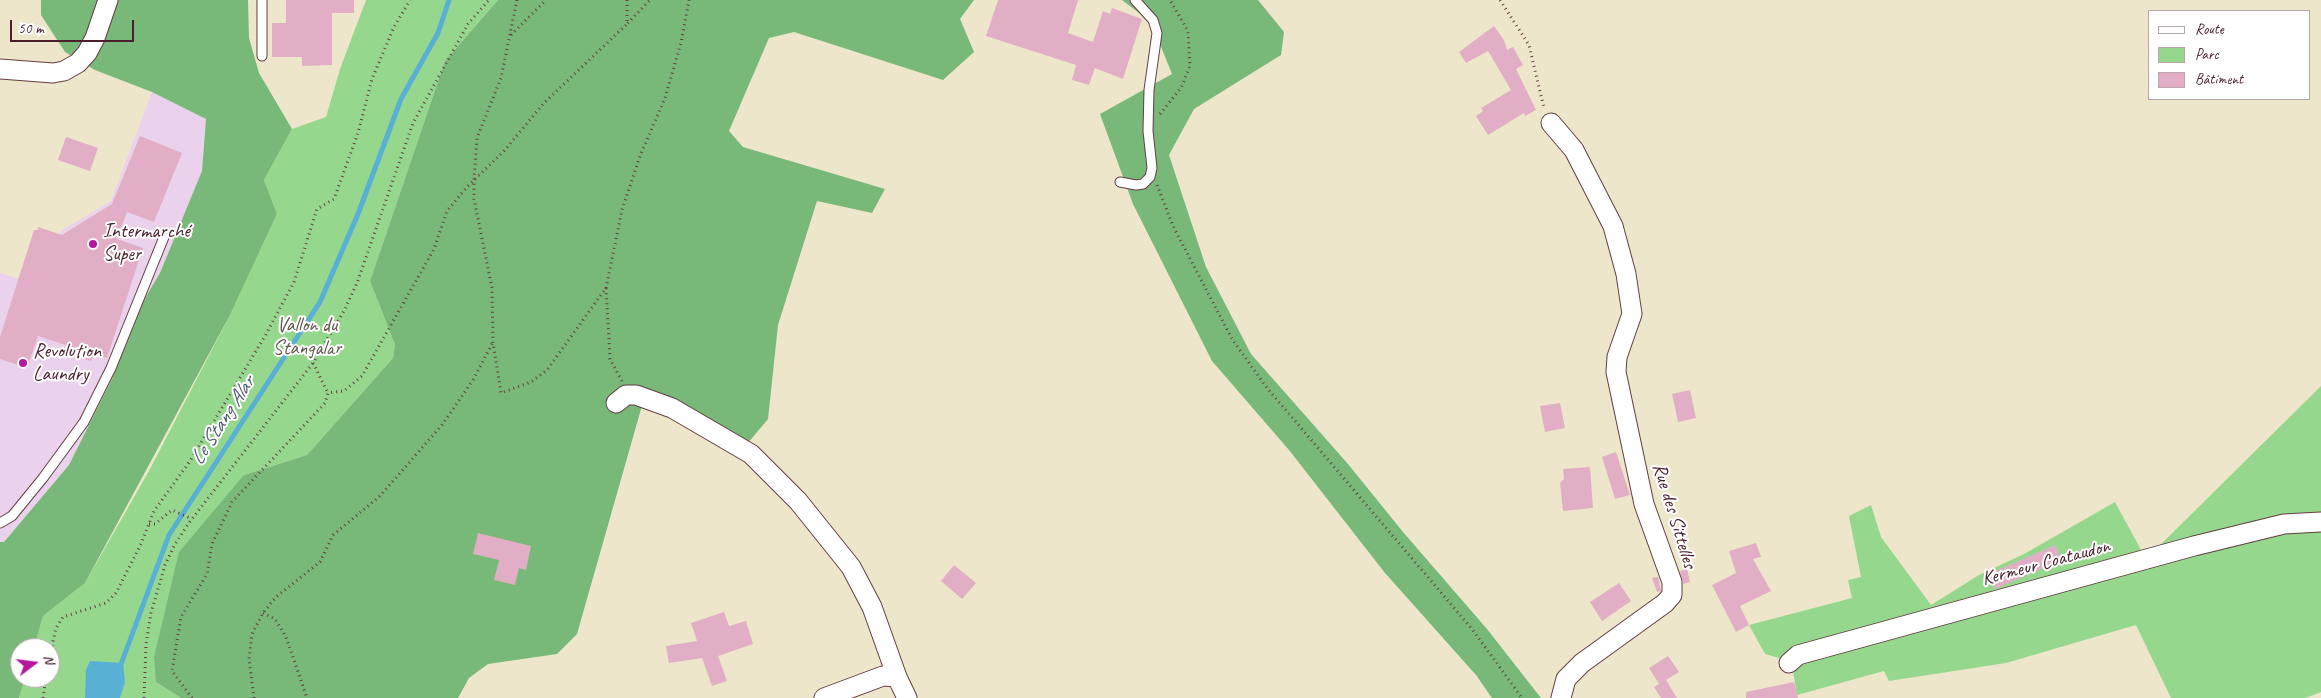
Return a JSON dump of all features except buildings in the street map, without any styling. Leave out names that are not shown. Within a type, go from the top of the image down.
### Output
[{"type":"street","points":[[0,68],[53,73],[64,71],[78,63],[87,53],[95,38],[108,0]]},
{"type":"street","name":"Rue des Sittelles","points":[[1551,123],[1574,150],[1613,226],[1626,274],[1632,314],[1617,357],[1616,372],[1644,504],[1672,582],[1672,595],[1665,603],[1582,663],[1566,679],[1561,698]]},
{"type":"street","points":[[616,404],[626,395],[636,395],[672,408],[751,454],[798,501],[850,567],[872,607],[897,677],[907,698]]},
{"type":"street","name":"Kermeur Coataudon","points":[[1789,663],[1798,655],[2194,546],[2284,524],[2321,522]]},
{"type":"street","points":[[824,698],[884,676],[897,677]]},
{"type":"lane","points":[[262,0],[262,56]]},
{"type":"lane","points":[[1120,182],[1136,186],[1143,184],[1150,177],[1152,168],[1148,131],[1149,90],[1157,33],[1153,20],[1135,0]]},
{"type":"lane","points":[[0,523],[12,516],[43,478],[84,422],[111,368],[164,237]]},
{"type":"path","points":[[54,638],[56,628],[63,617],[106,603],[116,593],[154,511],[190,461],[236,385],[294,282],[318,209],[334,199],[358,133],[372,79],[394,27],[410,0]]},
{"type":"path","points":[[144,698],[146,644],[151,613],[165,565],[174,546],[192,519],[313,363],[344,311],[357,283],[413,123],[468,24],[489,0]]},
{"type":"path","points":[[517,0],[501,78],[477,138],[474,180],[474,199],[492,288],[493,342],[501,393],[531,382],[547,370],[606,288]]},
{"type":"path","points":[[510,35],[546,0]]},
{"type":"path","points":[[627,0],[627,24]]},
{"type":"path","points":[[328,393],[344,391],[362,376],[434,249],[447,211],[474,180],[505,150],[543,104],[650,0]]},
{"type":"path","points":[[636,395],[626,387],[610,359],[606,288],[622,210],[640,156],[665,98],[681,43],[689,0]]},
{"type":"path","points":[[1148,131],[1180,88],[1190,66],[1191,51],[1188,31],[1170,0]]},
{"type":"path","points":[[1500,0],[1529,45],[1543,105],[1551,123]]},
{"type":"path","points":[[1152,168],[1173,226],[1232,339],[1267,388],[1456,608],[1522,698]]},
{"type":"path","points":[[254,698],[249,659],[252,634],[263,613],[276,598],[320,562],[333,535],[379,497],[442,425],[473,380],[493,342]]},
{"type":"path","points":[[192,698],[172,671],[181,617],[207,574],[212,544],[232,502],[325,403],[328,393],[313,363]]},
{"type":"path","points":[[149,524],[155,524],[172,510],[192,519]]},
{"type":"path","points":[[263,613],[274,619],[286,637],[307,698]]},
{"type":"shaded area","points":[[152,92],[206,119],[202,172],[160,273],[139,308],[112,379],[69,465],[4,542],[0,542],[0,273],[41,286],[61,231],[111,201]]},
{"type":"green space","points":[[41,0],[248,0],[249,38],[259,73],[292,129],[264,180],[277,214],[230,315],[85,583],[43,616],[37,638],[10,638],[10,688],[22,688],[19,698],[0,698],[0,542],[4,542],[69,465],[112,379],[139,308],[160,273],[202,171],[206,119],[152,92],[95,70],[65,52],[41,15]]},
{"type":"green space","name":"Vallon du Stangalar","points":[[366,0],[498,0],[445,61],[370,281],[395,345],[393,358],[307,455],[244,475],[156,682],[181,698],[19,698],[22,688],[60,688],[60,638],[37,638],[43,616],[85,583],[150,469],[230,315],[277,214],[264,180],[292,129],[326,117],[340,69]]},
{"type":"green space","points":[[498,0],[974,0],[960,19],[974,52],[943,80],[794,32],[769,38],[729,131],[743,147],[885,189],[872,213],[817,201],[778,325],[768,419],[747,444],[643,402],[577,634],[557,654],[488,664],[469,678],[458,698],[181,698],[156,682],[154,657],[179,552],[244,475],[307,455],[393,358],[395,345],[370,281],[445,61]]},
{"type":"green space","points":[[1122,0],[1258,0],[1284,32],[1281,55],[1194,109],[1169,155],[1206,267],[1251,354],[1348,464],[1403,532],[1487,629],[1541,698],[1492,698],[1476,675],[1385,573],[1289,450],[1212,361],[1133,204],[1100,114],[1172,74],[1151,22]]},
{"type":"green space","points":[[2321,386],[2321,692],[2305,698],[2171,698],[2136,625],[2006,663],[1889,681],[1884,671],[1797,695],[1792,665],[1786,660],[1765,654],[1749,625],[1852,598],[1848,580],[1861,577],[1849,516],[1871,505],[1881,537],[1931,605],[1979,575],[2024,554],[2115,502],[2146,559]]},
{"type":"water","points":[[90,661],[123,663],[125,682],[120,698],[85,698],[86,670]]},
{"type":"waterway","name":"Le Stang Alar","points":[[120,667],[169,535],[320,302],[358,214],[401,99],[438,33],[449,0]]},
{"type":"place","name":"Intermarché Super","points":[[93,244]]},
{"type":"place","name":"Revolution Laundry","points":[[23,363]]}]
